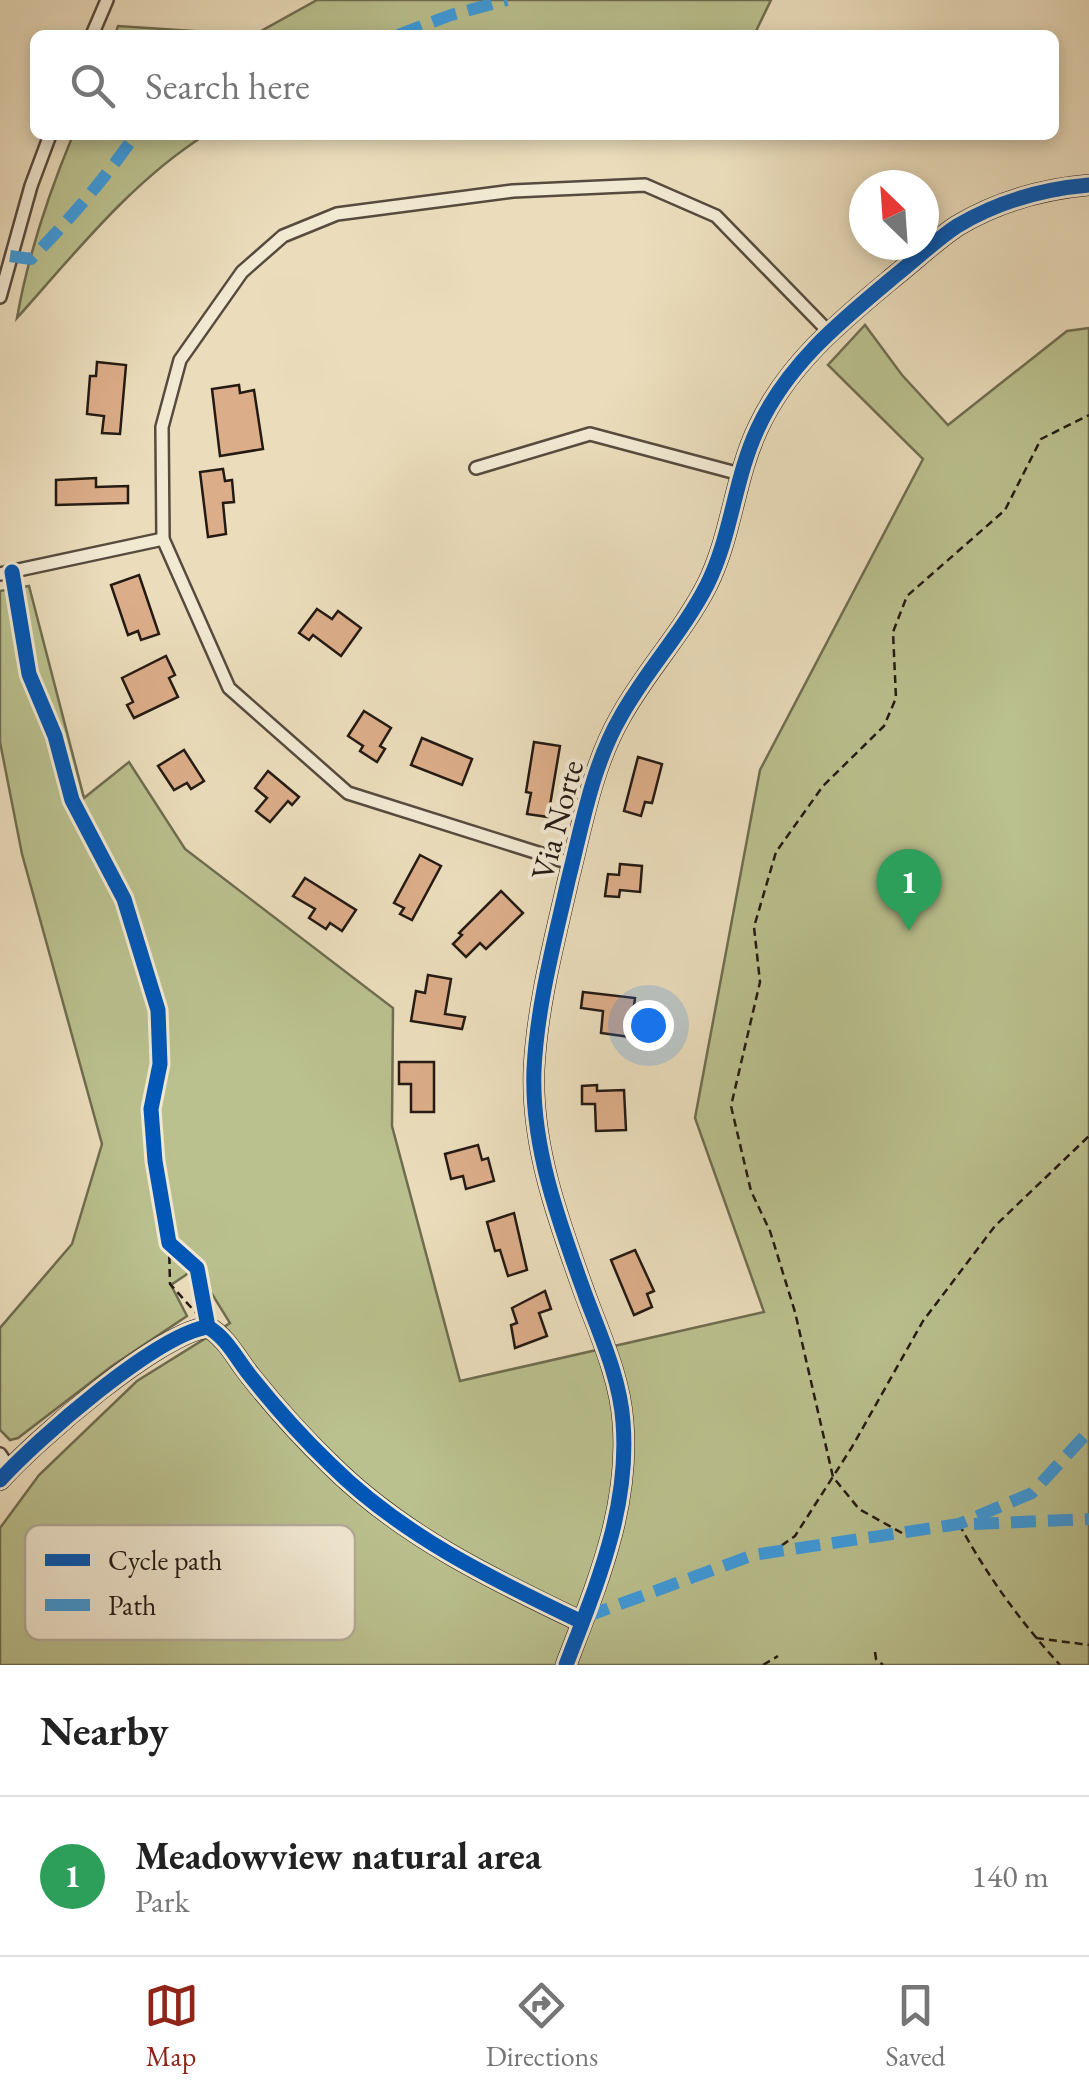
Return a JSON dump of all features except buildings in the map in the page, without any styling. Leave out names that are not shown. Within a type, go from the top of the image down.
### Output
[{"type":"street","points":[[94,30],[107,0]]},
{"type":"street","points":[[0,297],[26,201],[48,140]]},
{"type":"street","points":[[572,864],[348,793],[229,688],[163,539],[162,427],[180,360],[242,272],[283,236],[337,214],[513,191],[645,185],[716,216],[828,331]]},
{"type":"street","name":"Via Norte","points":[[566,1665],[610,1547],[624,1454],[623,1417],[606,1348],[546,1178],[534,1071],[540,1016],[598,764],[621,715],[707,585],[728,530],[740,474],[758,428],[781,386],[828,331],[957,226],[1017,199],[1054,188],[1089,185]]},
{"type":"street","points":[[476,468],[590,434],[740,474]]},
{"type":"street","points":[[6,573],[163,539]]},
{"type":"street","points":[[4,1468],[86,1400],[148,1356],[195,1329],[208,1327],[221,1335],[278,1410],[332,1467],[384,1510],[435,1546],[582,1622]]},
{"type":"path","points":[[902,1533],[859,1510],[833,1476],[795,1312],[770,1232],[752,1191],[732,1106],[760,982],[754,928],[776,852],[824,786],[884,726],[896,698],[893,632],[906,596],[1005,510],[1041,439],[1089,415]]},
{"type":"path","points":[[6,573],[29,674],[56,736],[72,800],[124,898],[158,1010],[160,1064],[151,1109],[155,1161],[170,1243],[170,1284],[208,1327]]},
{"type":"path","points":[[771,1552],[795,1536],[923,1321],[996,1226],[1089,1136]]},
{"type":"path","points":[[170,1243],[197,1268],[208,1327]]},
{"type":"path","points":[[959,1524],[986,1574],[1060,1665]]},
{"type":"path","points":[[1036,1638],[1089,1645]]},
{"type":"path","points":[[876,1652],[876,1659],[883,1665]]},
{"type":"path","points":[[763,1665],[778,1656]]},
{"type":"green space","points":[[317,0],[771,0],[756,30],[263,30]]},
{"type":"green space","points":[[118,26],[178,30],[117,30]]},
{"type":"green space","points":[[71,140],[198,140],[128,196],[17,318],[55,180]]},
{"type":"green space","points":[[865,325],[902,375],[948,425],[1067,331],[1089,328],[1089,1665],[0,1665],[0,1528],[39,1475],[137,1381],[230,1323],[196,1268],[171,1285],[187,1316],[112,1366],[18,1438],[10,1440],[0,1430],[0,1328],[72,1244],[102,1144],[22,854],[0,742],[0,591],[29,586],[84,798],[129,762],[185,849],[393,1008],[392,1126],[460,1381],[764,1312],[695,1118],[760,770],[923,459],[828,365]]},
{"type":"marked path","points":[[411,30],[507,0]]},
{"type":"marked path","points":[[10,256],[31,259],[86,199],[131,140]]},
{"type":"marked path","points":[[585,1617],[753,1555],[959,1524],[1032,1493],[1089,1431]]},
{"type":"marked path","points":[[974,1524],[1089,1519]]},
{"type":"cycle path","points":[[566,1665],[616,1516],[624,1454],[623,1422],[614,1374],[549,1186],[537,1128],[534,1070],[547,975],[595,776],[621,716],[707,585],[758,428],[801,363],[856,309],[957,226],[1021,198],[1089,185]]},
{"type":"cycle path","points":[[12,572],[29,674],[55,736],[72,800],[124,899],[158,1010],[160,1064],[151,1109],[155,1161],[169,1243],[197,1268],[208,1327]]},
{"type":"cycle path","points":[[208,1327],[227,1344],[309,1443],[387,1513],[481,1572],[582,1622]]},
{"type":"cycle path","points":[[0,1480],[68,1416],[129,1368],[159,1348],[208,1327]]},
{"type":"place","name":"Meadowview natural area","points":[[909,931]]}]
